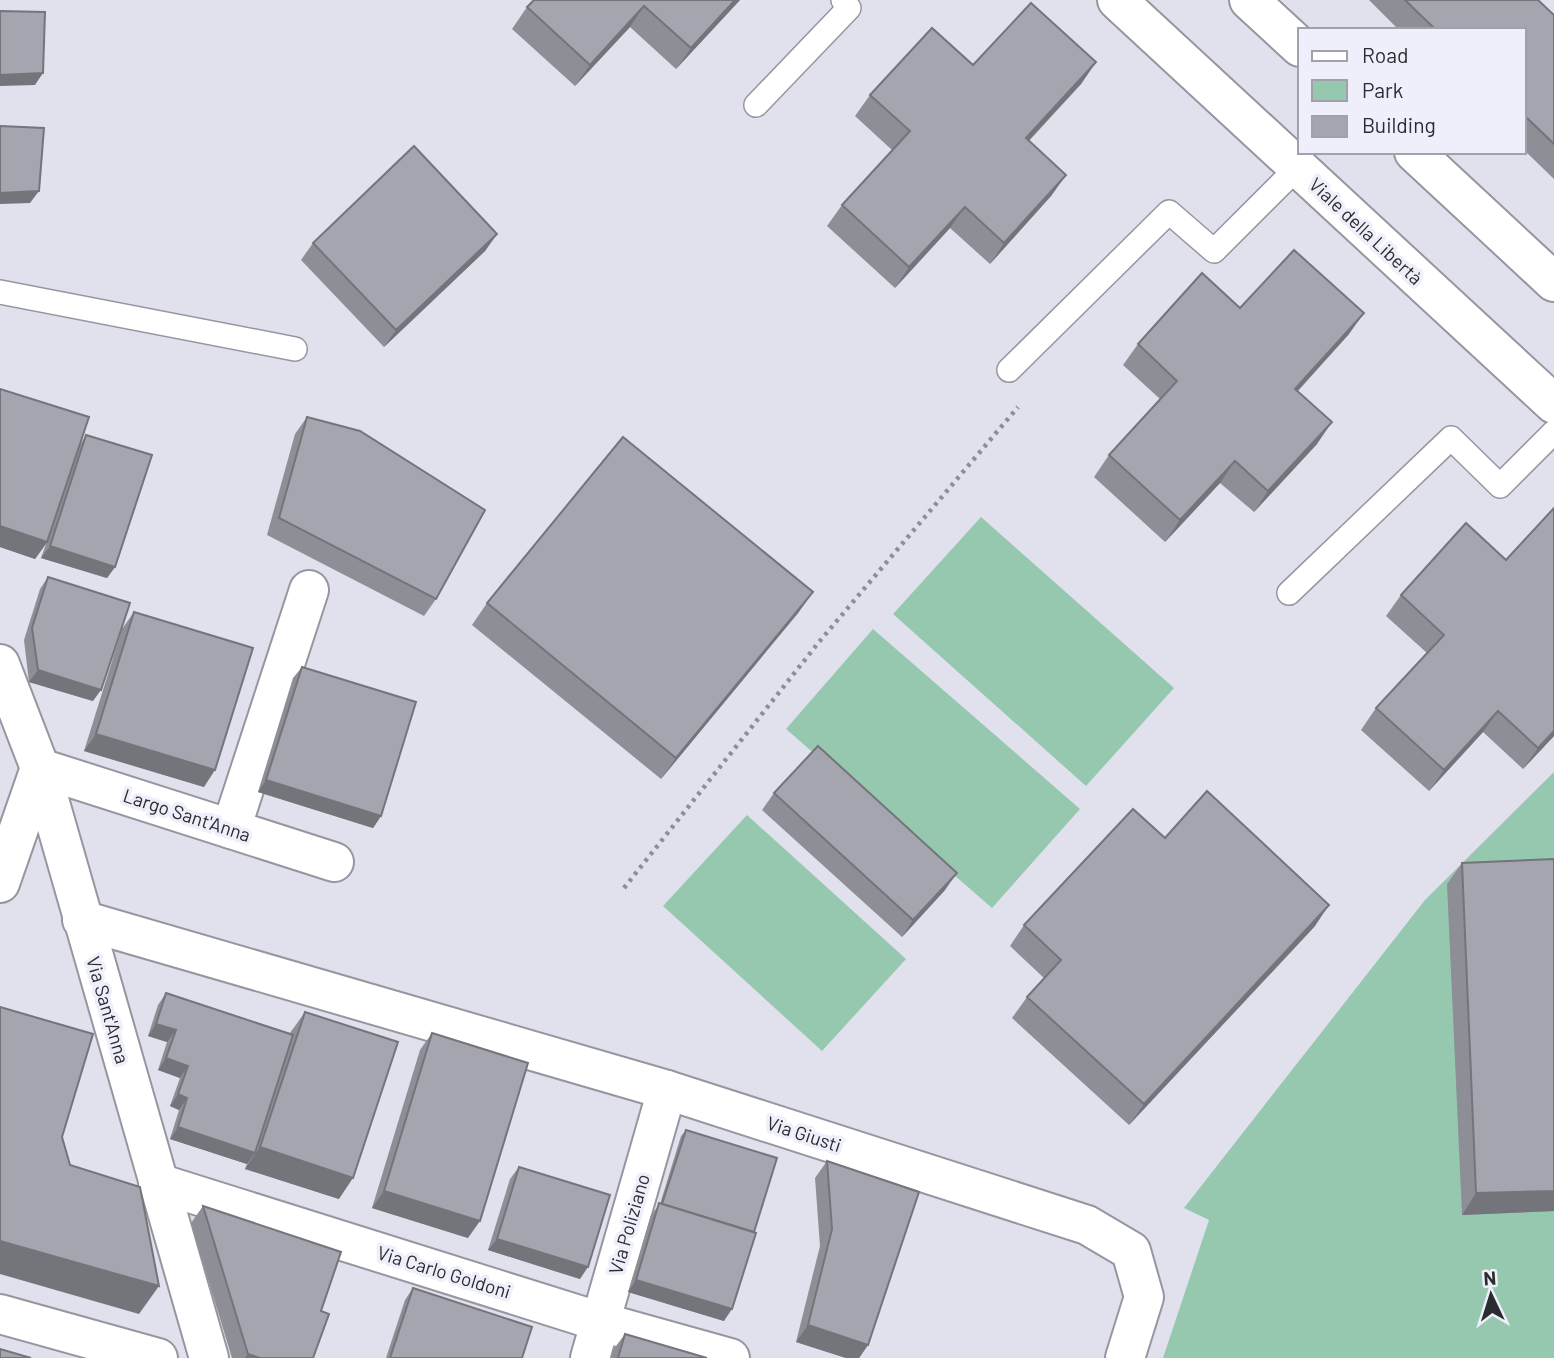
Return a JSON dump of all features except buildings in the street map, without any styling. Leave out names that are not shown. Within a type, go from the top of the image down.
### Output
[{"type":"street","name":"Viale della Libertà","points":[[1117,0],[1554,404]]},
{"type":"street","points":[[1249,0],[1298,45]]},
{"type":"street","points":[[1416,154],[1554,282]]},
{"type":"street","points":[[231,828],[309,590]]},
{"type":"street","name":"Via Sant'Anna","points":[[0,664],[40,768],[209,1358]]},
{"type":"street","points":[[0,883],[40,768]]},
{"type":"street","name":"Largo Sant'Anna","points":[[40,768],[334,862]]},
{"type":"street","name":"Via Giusti","points":[[82,920],[365,1000],[667,1090],[1087,1225],[1131,1251],[1144,1297],[1125,1358]]},
{"type":"street","name":"Via Poliziano","points":[[590,1358],[667,1090]]},
{"type":"street","name":"Via Carlo Goldoni","points":[[159,1183],[601,1322],[730,1358]]},
{"type":"street","points":[[0,1314],[158,1358]]},
{"type":"lane","points":[[756,105],[849,8],[843,0]]},
{"type":"lane","points":[[1009,370],[1169,212],[1214,251],[1298,167]]},
{"type":"lane","points":[[0,292],[295,349]]},
{"type":"lane","points":[[1289,593],[1451,438],[1500,486],[1554,432]]},
{"type":"path","points":[[624,888],[819,642],[1025,399],[1009,370]]},
{"type":"green space","points":[[981,517],[1174,688],[1086,786],[893,614]]},
{"type":"green space","points":[[873,629],[1080,809],[992,908],[786,729]]},
{"type":"green space","points":[[1554,772],[1554,1358],[1163,1358],[1209,1220],[1184,1208],[1425,900]]},
{"type":"green space","points":[[747,815],[906,959],[822,1051],[663,906]]}]
